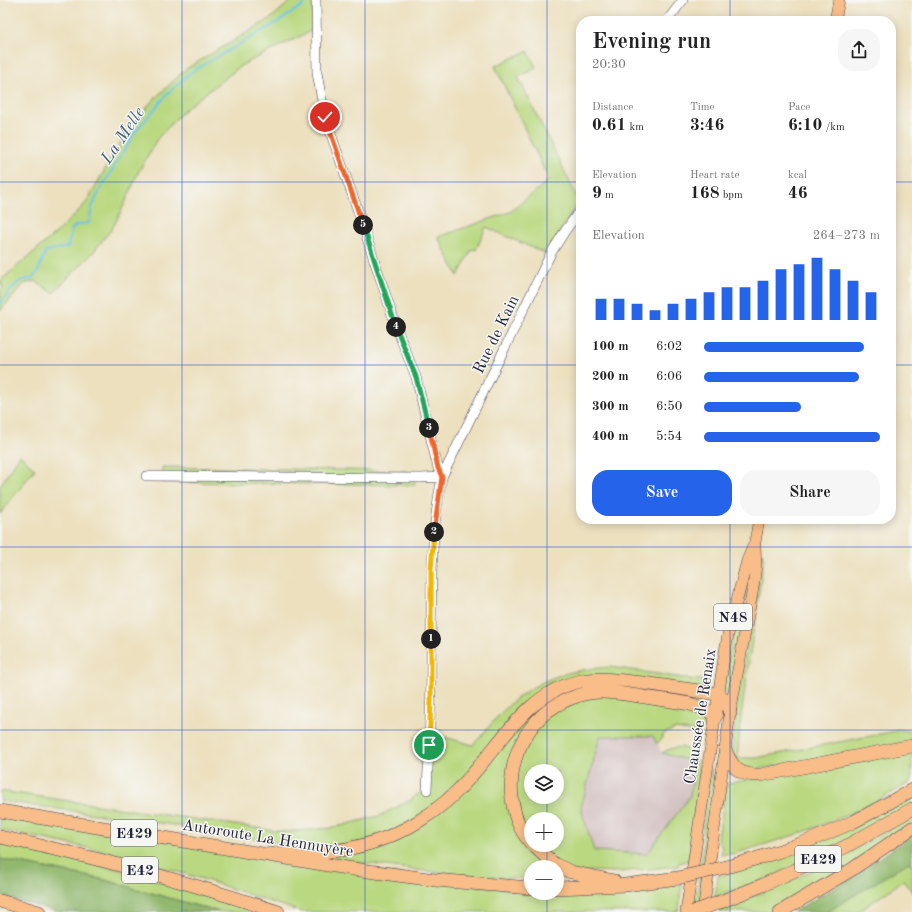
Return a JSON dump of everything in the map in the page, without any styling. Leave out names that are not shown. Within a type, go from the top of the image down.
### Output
[{"type":"highway","points":[[267,855],[293,852],[322,852],[345,849],[366,844],[402,831],[446,802],[471,777],[516,721],[544,696],[579,681],[614,679],[719,694],[722,695],[730,713]]},
{"type":"highway","points":[[524,832],[520,826],[513,807],[511,790],[512,770],[517,750],[526,734],[538,720],[558,704],[578,695],[594,692],[611,692],[698,705],[716,716]]},
{"type":"highway","points":[[724,750],[730,763],[735,769],[752,776],[912,746]]},
{"type":"highway","name":"E429","points":[[564,888],[625,885],[678,878],[726,867],[781,851],[825,834],[853,822],[912,790]]},
{"type":"highway","name":"E429","points":[[693,912],[763,885],[845,847],[912,809]]},
{"type":"highway","name":"Autoroute La Hennuyère","points":[[0,811],[353,869],[435,880],[524,887]]},
{"type":"highway","points":[[780,912],[851,870],[912,828]]},
{"type":"highway","name":"E42","points":[[0,837],[62,850],[168,877],[278,912]]},
{"type":"highway","points":[[541,852],[554,864],[571,872],[607,879],[625,885]]},
{"type":"highway","points":[[0,901],[39,912]]},
{"type":"main road","points":[[836,16],[838,0]]},
{"type":"main road","name":"N48","points":[[755,542],[758,524]]},
{"type":"main road","name":"Chaussée de Renaix","points":[[686,912],[729,630],[747,561],[755,542]]},
{"type":"main road","name":"Chaussée de Renaix","points":[[703,912],[724,750],[753,588],[756,565],[755,542]]},
{"type":"street","points":[[316,0],[317,73],[325,117],[397,329],[416,377],[438,468],[442,477],[431,569],[431,701],[427,790]]},
{"type":"street","points":[[671,16],[684,0]]},
{"type":"street","name":"Rue de Kain","points":[[442,477],[551,254],[576,216]]},
{"type":"street","points":[[146,476],[442,477]]},
{"type":"shaded area","points":[[600,736],[653,736],[662,753],[696,763],[690,796],[647,854],[594,851],[581,808]]},
{"type":"green space","points":[[292,0],[312,0],[313,30],[242,65],[185,109],[157,139],[138,173],[113,227],[91,255],[53,293],[35,281],[24,284],[0,311],[0,291],[3,288],[0,281],[56,233],[86,203],[120,143],[151,102],[186,69],[270,19]]},
{"type":"green space","points":[[528,51],[536,68],[518,77],[576,195],[576,206],[546,254],[486,227],[476,250],[472,249],[458,276],[438,237],[510,212],[549,180],[495,66]]},
{"type":"green space","points":[[20,455],[35,469],[0,514],[0,486]]},
{"type":"green space","points":[[162,467],[403,471],[416,473],[414,485],[162,482]]},
{"type":"green space","points":[[753,551],[729,707],[723,691],[731,643]]},
{"type":"green space","points":[[762,552],[764,558],[741,716],[737,758],[756,758],[901,730],[912,731],[912,741],[748,771],[739,768],[731,753],[737,706]]},
{"type":"green space","points":[[611,667],[690,679],[704,679],[700,715],[704,719],[705,727],[694,732],[676,729],[665,733],[657,744],[653,736],[600,736],[581,808],[594,851],[647,854],[690,796],[696,763],[662,753],[675,748],[685,748],[694,755],[701,767],[689,860],[679,863],[678,866],[620,872],[587,871],[580,880],[564,879],[564,860],[524,860],[524,879],[452,874],[321,857],[320,847],[286,844],[167,824],[0,801],[0,791],[284,832],[332,828],[379,816],[409,801],[425,789],[426,732],[473,745],[513,701],[538,684],[551,678],[579,671]]},
{"type":"green space","points":[[912,749],[912,781],[895,791],[860,809],[806,831],[744,851],[721,855],[722,849],[718,838],[726,786],[729,783]]},
{"type":"green space","points":[[711,768],[714,783],[705,846],[706,850],[700,912],[694,912],[703,850],[703,826]]},
{"type":"green space","points":[[912,795],[912,805],[863,832],[773,876],[715,897],[718,876],[725,875],[726,872]]},
{"type":"green space","points":[[0,817],[524,892],[524,900],[564,900],[564,892],[682,884],[679,910],[675,912],[301,912],[206,880],[112,853],[0,830]]},
{"type":"green space","points":[[912,817],[912,825],[775,912],[719,912],[720,910],[781,885],[839,858]]},
{"type":"green space","points":[[912,835],[912,866],[909,862],[827,912],[793,912],[856,875]]},
{"type":"green space","points":[[0,843],[117,869],[261,912],[219,912],[101,879],[0,859]]},
{"type":"green space","points":[[0,859],[101,879],[219,912],[58,912],[0,896]]},
{"type":"green space","points":[[909,861],[912,866],[912,892],[904,880],[858,912],[827,912]]},
{"type":"waterway","name":"La Melle","points":[[0,304],[20,281],[32,278],[37,273],[46,251],[68,247],[72,229],[76,225],[89,223],[92,207],[100,190],[136,131],[169,92],[191,72],[278,22],[305,4]]},
{"type":"route","points":[[325,117],[397,329],[416,377],[438,468],[442,477],[433,540],[431,569],[431,701],[429,745]]}]
